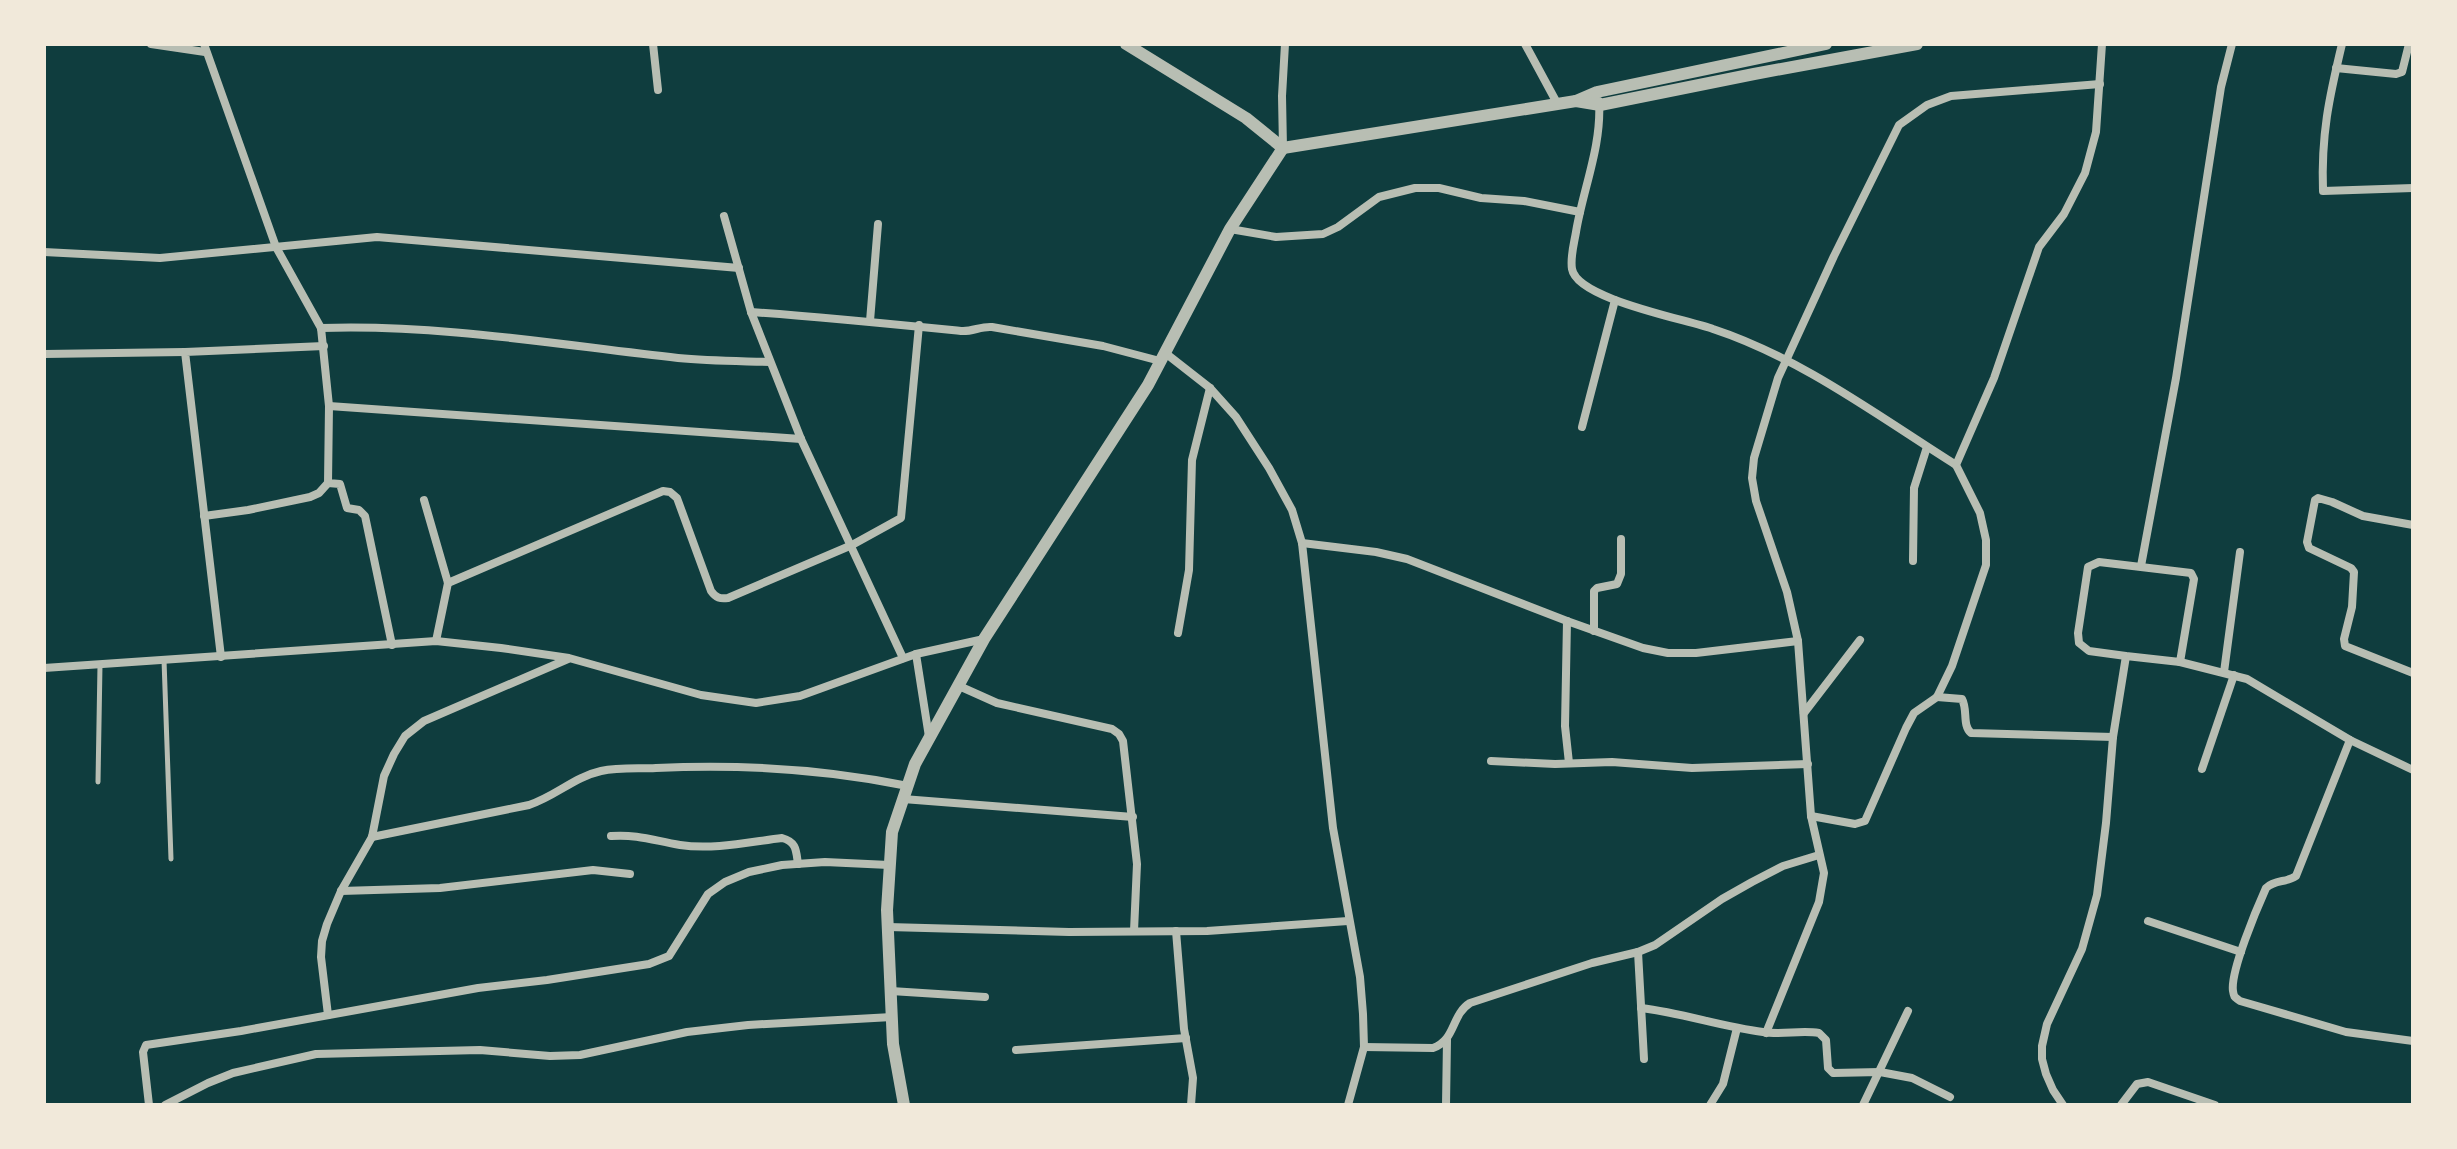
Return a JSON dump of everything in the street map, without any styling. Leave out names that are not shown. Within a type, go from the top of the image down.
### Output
[{"type":"street","points":[[151,44],[205,48],[276,247],[321,328],[324,346],[329,406],[328,483],[310,497],[204,516]]},
{"type":"street","points":[[653,44],[658,90]]},
{"type":"street","points":[[1126,44],[1246,118],[1283,148],[1754,74],[1917,44]]},
{"type":"street","points":[[904,1105],[893,1044],[889,865],[892,832],[915,764],[984,639],[1148,385],[1230,229],[1283,148],[1285,44]]},
{"type":"street","points":[[1525,44],[1557,103]]},
{"type":"street","points":[[1598,98],[1826,44]]},
{"type":"street","points":[[1956,465],[1994,378],[2039,247],[2064,214],[2085,173],[2096,132],[2102,44]]},
{"type":"street","points":[[2141,566],[2176,378],[2221,87],[2232,44]]},
{"type":"street","points":[[2342,44],[2327,104],[2322,152],[2323,191],[2413,188]]},
{"type":"street","points":[[2336,68],[2396,74],[2402,72],[2409,44]]},
{"type":"street","points":[[1766,1033],[1819,902],[1824,873],[1811,816],[1798,641],[1787,592],[1756,501],[1752,478],[1754,458],[1778,378],[1899,125],[1927,105],[1951,96],[2100,84]]},
{"type":"street","points":[[1598,98],[1593,164],[1580,212],[1572,269],[1577,279],[1615,300],[1715,329],[1786,359],[1956,465],[1980,513],[1986,540],[1986,565],[1952,666],[1937,697],[1914,713],[1865,821],[1855,824],[1811,816]]},
{"type":"street","points":[[1230,229],[1276,237],[1323,234],[1338,227],[1379,197],[1415,188],[1439,188],[1481,198],[1537,203],[1580,212]]},
{"type":"street","points":[[724,216],[751,312],[801,439],[903,658]]},
{"type":"street","points":[[870,321],[878,224]]},
{"type":"street","points":[[44,252],[160,258],[377,237],[739,268]]},
{"type":"street","points":[[1582,427],[1615,300]]},
{"type":"street","points":[[751,312],[919,325],[966,332],[992,327],[1162,356],[1210,388],[1236,417],[1292,510],[1302,543],[1333,828],[1360,977],[1364,1047],[1348,1105]]},
{"type":"street","points":[[448,583],[663,491],[677,498],[711,591],[720,598],[728,598],[852,545],[901,518],[919,325]]},
{"type":"street","points":[[321,328],[386,328],[532,339],[681,358],[770,362]]},
{"type":"street","points":[[44,354],[324,346]]},
{"type":"street","points":[[185,352],[221,657]]},
{"type":"street","points":[[1178,633],[1189,570],[1192,460],[1210,388]]},
{"type":"street","points":[[329,406],[801,439]]},
{"type":"street","points":[[1913,561],[1914,488],[1927,447]]},
{"type":"street","points":[[328,483],[340,484],[347,508],[359,510],[365,516],[392,645]]},
{"type":"street","points":[[2413,525],[2363,516],[2318,498],[2315,500],[2307,542],[2309,548],[2354,572],[2345,646],[2413,673]]},
{"type":"street","points":[[424,500],[448,583],[436,641]]},
{"type":"street","points":[[1594,631],[1594,591],[1617,584],[1621,574],[1621,539]]},
{"type":"street","points":[[1302,543],[1407,559],[1594,631],[1668,653],[1696,653],[1798,641]]},
{"type":"street","points":[[2224,672],[2240,552]]},
{"type":"street","points":[[2180,662],[2191,573],[2099,562],[2088,567],[2078,633],[2079,643],[2089,651],[2180,662],[2234,675],[2260,686],[2350,740],[2413,770]]},
{"type":"street","points":[[1567,621],[1565,726],[1569,763]]},
{"type":"street","points":[[44,668],[436,641],[569,658],[701,695],[756,703],[800,696],[903,658],[984,639]]},
{"type":"street","points":[[1804,714],[1860,640]]},
{"type":"street","points":[[916,654],[930,738]]},
{"type":"street","points":[[2063,1105],[2046,1074],[2042,1046],[2047,1024],[2082,949],[2097,895],[2113,737],[2126,656]]},
{"type":"street","points":[[328,1015],[322,941],[341,891],[372,837],[384,776],[405,736],[424,721],[569,658]]},
{"type":"street","points":[[2202,769],[2234,675]]},
{"type":"street","points":[[959,686],[997,703],[1112,729],[1119,734],[1123,741],[1133,817],[1137,883],[1134,931]]},
{"type":"street","points":[[1937,697],[1962,699],[1966,707],[1966,727],[1971,733],[2113,737]]},
{"type":"street","points":[[2350,740],[2296,876],[2271,883],[2266,888],[2241,952],[2232,988],[2235,998],[2240,1001],[2346,1032],[2413,1041]]},
{"type":"street","points":[[1491,761],[1612,762],[1692,768],[1808,764]]},
{"type":"street","points":[[372,837],[529,805],[549,799],[580,778],[604,770],[698,766],[851,775],[905,792],[1133,817]]},
{"type":"street","points":[[611,836],[632,835],[696,846],[782,838],[796,846],[798,864]]},
{"type":"street","points":[[1446,1105],[1447,1040],[1461,1009],[1470,1003],[1655,945],[1752,882],[1783,866],[1819,855]]},
{"type":"street","points":[[149,1105],[143,1052],[146,1045],[478,988],[658,961],[669,956],[677,946],[708,894],[725,882],[749,872],[825,862],[889,865]]},
{"type":"street","points":[[341,891],[440,888],[603,870],[630,874]]},
{"type":"street","points":[[888,927],[1069,932],[1176,931],[1348,921]]},
{"type":"street","points":[[2148,921],[2241,952]]},
{"type":"street","points":[[1176,931],[1193,1078],[1191,1105]]},
{"type":"street","points":[[1638,952],[1644,1059]]},
{"type":"street","points":[[891,991],[985,997]]},
{"type":"street","points":[[1641,1008],[1675,1012],[1766,1033],[1811,1032],[1824,1036],[1828,1068],[1833,1073],[1880,1072],[1912,1078],[1950,1097]]},
{"type":"street","points":[[1863,1105],[1908,1011]]},
{"type":"street","points":[[165,1105],[233,1073],[316,1054],[480,1050],[550,1056],[580,1055],[687,1032],[748,1025],[892,1017]]},
{"type":"street","points":[[1710,1105],[1723,1084],[1737,1028]]},
{"type":"street","points":[[1016,1050],[1186,1038]]},
{"type":"street","points":[[1364,1047],[1433,1048],[1447,1040]]},
{"type":"street","points":[[2121,1105],[2137,1084],[2148,1082],[2215,1105]]},
{"type":"lane","points":[[164,660],[171,859]]},
{"type":"lane","points":[[98,782],[100,665]]}]
